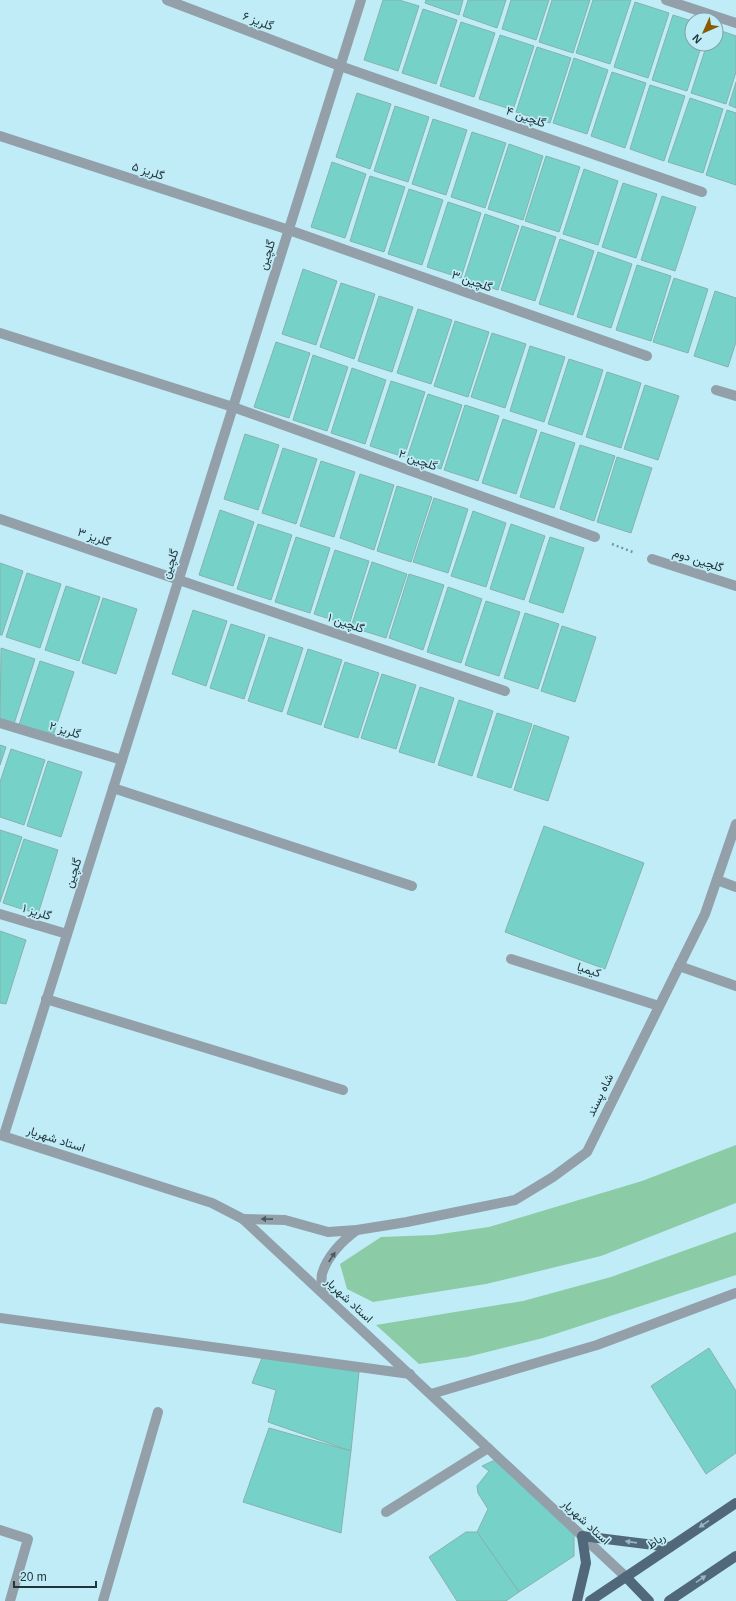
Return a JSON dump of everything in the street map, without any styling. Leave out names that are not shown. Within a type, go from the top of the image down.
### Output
[{"type":"main road","name":"رباط","points":[[590,1601],[736,1503]]},
{"type":"main road","points":[[577,1601],[586,1563],[582,1536],[670,1547]]},
{"type":"main road","points":[[669,1601],[736,1556]]},
{"type":"main road","points":[[626,1577],[649,1601]]},
{"type":"street","name":"گلریز ۶","points":[[167,0],[340,66]]},
{"type":"street","name":"گلچین","points":[[2,1135],[67,934],[361,0]]},
{"type":"street","points":[[666,0],[736,23]]},
{"type":"street","name":"گلچین ۴","points":[[340,66],[702,192]]},
{"type":"street","name":"گلریز ۵","points":[[0,136],[289,230]]},
{"type":"street","name":"گلچین ۳","points":[[289,230],[647,356]]},
{"type":"street","name":"گلچین ۲","points":[[0,333],[233,407],[595,537]]},
{"type":"street","points":[[716,390],[736,396]]},
{"type":"street","name":"گلریز ۳","points":[[0,519],[179,579]]},
{"type":"street","name":"گلچین دوم","points":[[652,559],[736,586]]},
{"type":"street","name":"گلچین ۱","points":[[179,579],[505,691]]},
{"type":"street","name":"گلریز ۲","points":[[0,723],[122,760]]},
{"type":"street","points":[[113,788],[412,886]]},
{"type":"street","name":"شاه پسند","points":[[243,1219],[285,1220],[328,1232],[357,1230],[406,1222],[515,1200],[564,1169],[587,1152],[705,914],[736,824]]},
{"type":"street","points":[[717,880],[736,888]]},
{"type":"street","name":"گلریز ۱","points":[[0,914],[67,934]]},
{"type":"street","name":"کیمیا","points":[[511,958],[659,1006]]},
{"type":"street","points":[[679,966],[736,986]]},
{"type":"street","points":[[46,1000],[342,1090]]},
{"type":"street","name":"استاد شهریار","points":[[2,1135],[212,1203],[243,1219],[626,1577]]},
{"type":"street","points":[[323,1293],[322,1274],[343,1240],[357,1230]]},
{"type":"street","points":[[431,1394],[597,1344],[736,1293]]},
{"type":"street","points":[[0,1318],[410,1374]]},
{"type":"street","points":[[103,1601],[158,1412]]},
{"type":"street","points":[[386,1512],[488,1448]]},
{"type":"street","points":[[0,1530],[28,1539],[10,1601]]},
{"type":"path","points":[[595,537],[652,559]]},
{"type":"green space","points":[[736,1145],[736,1203],[601,1256],[486,1284],[373,1302],[347,1289],[340,1264],[381,1237],[434,1235],[489,1227],[642,1181]]},
{"type":"green space","points":[[736,1232],[736,1275],[543,1338],[467,1357],[419,1364],[376,1325],[523,1301],[611,1277]]},
{"type":"building","points":[[383,0],[399,0],[419,6],[398,71],[364,60]]},
{"type":"building","points":[[426,0],[463,0],[459,15],[425,3]]},
{"type":"building","points":[[468,0],[506,0],[497,28],[463,16]]},
{"type":"building","points":[[511,0],[549,0],[536,40],[502,29]]},
{"type":"building","points":[[552,0],[590,0],[573,53],[539,42]]},
{"type":"building","points":[[593,0],[631,0],[610,64],[576,53]]},
{"type":"building","points":[[635,2],[669,13],[648,78],[614,67]]},
{"type":"building","points":[[423,9],[457,20],[436,84],[402,73]]},
{"type":"building","points":[[673,15],[684,18],[684,52],[699,52],[687,91],[652,80]]},
{"type":"building","points":[[461,22],[495,33],[474,97],[440,86]]},
{"type":"building","points":[[724,32],[736,36],[736,72],[726,104],[691,93],[704,52],[724,52]]},
{"type":"building","points":[[500,35],[534,46],[513,110],[479,99]]},
{"type":"building","points":[[537,47],[571,58],[550,123],[516,112]]},
{"type":"building","points":[[574,58],[608,70],[587,134],[553,123]]},
{"type":"building","points":[[612,72],[646,83],[625,148],[591,136]]},
{"type":"building","points":[[736,82],[736,108],[729,105]]},
{"type":"building","points":[[650,85],[685,96],[664,161],[630,149]]},
{"type":"building","points":[[357,93],[391,104],[370,169],[336,157]]},
{"type":"building","points":[[690,98],[723,109],[703,173],[668,162]]},
{"type":"building","points":[[395,106],[429,117],[408,182],[374,171]]},
{"type":"building","points":[[727,110],[736,113],[736,185],[706,175]]},
{"type":"building","points":[[433,119],[467,130],[446,195],[412,184]]},
{"type":"building","points":[[472,132],[506,143],[485,208],[451,197]]},
{"type":"building","points":[[509,144],[543,156],[523,220],[488,209]]},
{"type":"building","points":[[546,156],[580,167],[559,232],[525,221]]},
{"type":"building","points":[[332,162],[366,174],[345,238],[311,227]]},
{"type":"building","points":[[584,169],[618,181],[598,245],[563,234]]},
{"type":"building","points":[[370,176],[405,187],[384,252],[350,241]]},
{"type":"building","points":[[623,183],[657,194],[636,258],[602,247]]},
{"type":"building","points":[[409,189],[443,200],[422,265],[388,254]]},
{"type":"building","points":[[662,196],[696,207],[675,271],[641,260]]},
{"type":"building","points":[[448,202],[481,213],[461,278],[427,267]]},
{"type":"building","points":[[485,214],[519,226],[498,290],[464,279]]},
{"type":"building","points":[[522,226],[556,237],[535,301],[501,290]]},
{"type":"building","points":[[560,239],[594,251],[573,315],[539,304]]},
{"type":"building","points":[[598,252],[632,264],[611,328],[577,317]]},
{"type":"building","points":[[637,265],[671,276],[651,341],[616,330]]},
{"type":"building","points":[[303,269],[337,281],[316,345],[282,334]]},
{"type":"building","points":[[674,278],[708,289],[688,353],[653,342]]},
{"type":"building","points":[[341,283],[375,294],[354,359],[320,347]]},
{"type":"building","points":[[715,291],[736,298],[736,342],[728,367],[694,356]]},
{"type":"building","points":[[379,296],[413,307],[392,372],[358,361]]},
{"type":"building","points":[[418,309],[452,320],[431,384],[397,373]]},
{"type":"building","points":[[455,321],[489,332],[468,397],[434,386]]},
{"type":"building","points":[[492,333],[526,344],[505,408],[471,397]]},
{"type":"building","points":[[276,342],[310,353],[289,418],[254,407]]},
{"type":"building","points":[[530,346],[565,357],[544,422],[510,411]]},
{"type":"building","points":[[313,355],[348,367],[327,431],[293,420]]},
{"type":"building","points":[[569,359],[603,370],[582,435],[548,424]]},
{"type":"building","points":[[352,368],[386,380],[365,444],[331,433]]},
{"type":"building","points":[[607,372],[641,383],[621,448],[586,437]]},
{"type":"building","points":[[391,381],[425,392],[404,457],[370,446]]},
{"type":"building","points":[[645,385],[679,396],[658,460],[624,449]]},
{"type":"building","points":[[428,394],[462,405],[441,469],[407,458]]},
{"type":"building","points":[[465,405],[499,416],[478,481],[444,470]]},
{"type":"building","points":[[503,419],[537,430],[516,494],[482,483]]},
{"type":"building","points":[[541,432],[575,443],[554,508],[520,497]]},
{"type":"building","points":[[245,434],[279,445],[258,510],[224,499]]},
{"type":"building","points":[[580,445],[615,456],[594,521],[560,509]]},
{"type":"building","points":[[283,448],[317,459],[296,524],[262,513]]},
{"type":"building","points":[[617,457],[652,468],[631,533],[597,522]]},
{"type":"building","points":[[321,461],[355,472],[334,537],[300,526]]},
{"type":"building","points":[[360,474],[394,485],[374,550],[340,538]]},
{"type":"building","points":[[397,486],[432,497],[411,562],[377,551]]},
{"type":"building","points":[[434,498],[468,509],[448,573],[413,562]]},
{"type":"building","points":[[220,510],[254,522],[233,586],[199,575]]},
{"type":"building","points":[[473,511],[506,523],[486,587],[451,576]]},
{"type":"building","points":[[258,524],[292,535],[271,600],[237,589]]},
{"type":"building","points":[[511,524],[545,536],[524,600],[490,589]]},
{"type":"building","points":[[296,537],[330,548],[310,613],[275,602]]},
{"type":"building","points":[[550,537],[584,548],[563,613],[529,602]]},
{"type":"building","points":[[335,550],[369,561],[349,625],[314,614]]},
{"type":"building","points":[[372,562],[407,574],[386,638],[351,627]]},
{"type":"building","points":[[0,563],[23,571],[2,635],[0,635]]},
{"type":"building","points":[[27,573],[61,584],[40,648],[6,637]]},
{"type":"building","points":[[409,574],[444,585],[423,650],[389,638]]},
{"type":"building","points":[[66,586],[100,597],[79,661],[45,650]]},
{"type":"building","points":[[448,587],[482,599],[461,663],[427,652]]},
{"type":"building","points":[[103,598],[137,609],[116,674],[82,663]]},
{"type":"building","points":[[486,601],[520,612],[499,676],[465,665]]},
{"type":"building","points":[[193,610],[227,621],[206,686],[172,674]]},
{"type":"building","points":[[525,613],[559,624],[538,689],[504,678]]},
{"type":"building","points":[[231,624],[265,635],[244,699],[210,688]]},
{"type":"building","points":[[562,626],[596,637],[575,702],[541,691]]},
{"type":"building","points":[[269,637],[303,648],[282,712],[248,701]]},
{"type":"building","points":[[1,648],[35,659],[14,724],[0,719]]},
{"type":"building","points":[[308,649],[342,660],[321,725],[287,714]]},
{"type":"building","points":[[40,661],[74,672],[53,736],[19,725]]},
{"type":"building","points":[[345,662],[379,673],[358,738],[324,727]]},
{"type":"building","points":[[382,674],[416,685],[396,749],[361,738]]},
{"type":"building","points":[[420,687],[454,698],[434,763],[399,752]]},
{"type":"building","points":[[459,700],[493,711],[472,776],[438,765]]},
{"type":"building","points":[[497,713],[532,724],[511,788],[477,777]]},
{"type":"building","points":[[534,725],[569,737],[548,801],[514,790]]},
{"type":"building","points":[[0,745],[6,747],[0,765]]},
{"type":"building","points":[[11,749],[45,760],[24,825],[0,817],[0,782]]},
{"type":"building","points":[[48,761],[82,772],[61,837],[27,826]]},
{"type":"building","points":[[544,826],[644,863],[605,969],[505,932]]},
{"type":"building","points":[[0,830],[22,837],[0,902]]},
{"type":"building","points":[[24,839],[58,850],[38,914],[3,903]]},
{"type":"building","points":[[0,931],[26,940],[6,1004],[0,1003]]},
{"type":"building","points":[[709,1348],[736,1391],[736,1453],[706,1474],[651,1386]]},
{"type":"building","points":[[262,1358],[359,1372],[351,1451],[268,1422],[276,1390],[252,1383]]},
{"type":"building","points":[[269,1428],[351,1451],[341,1533],[243,1502]]},
{"type":"building","points":[[495,1460],[574,1534],[574,1556],[519,1592],[477,1532],[488,1509],[478,1493],[477,1486],[489,1471],[482,1466]]},
{"type":"building","points":[[466,1532],[477,1532],[519,1592],[506,1601],[457,1601],[429,1557]]}]
